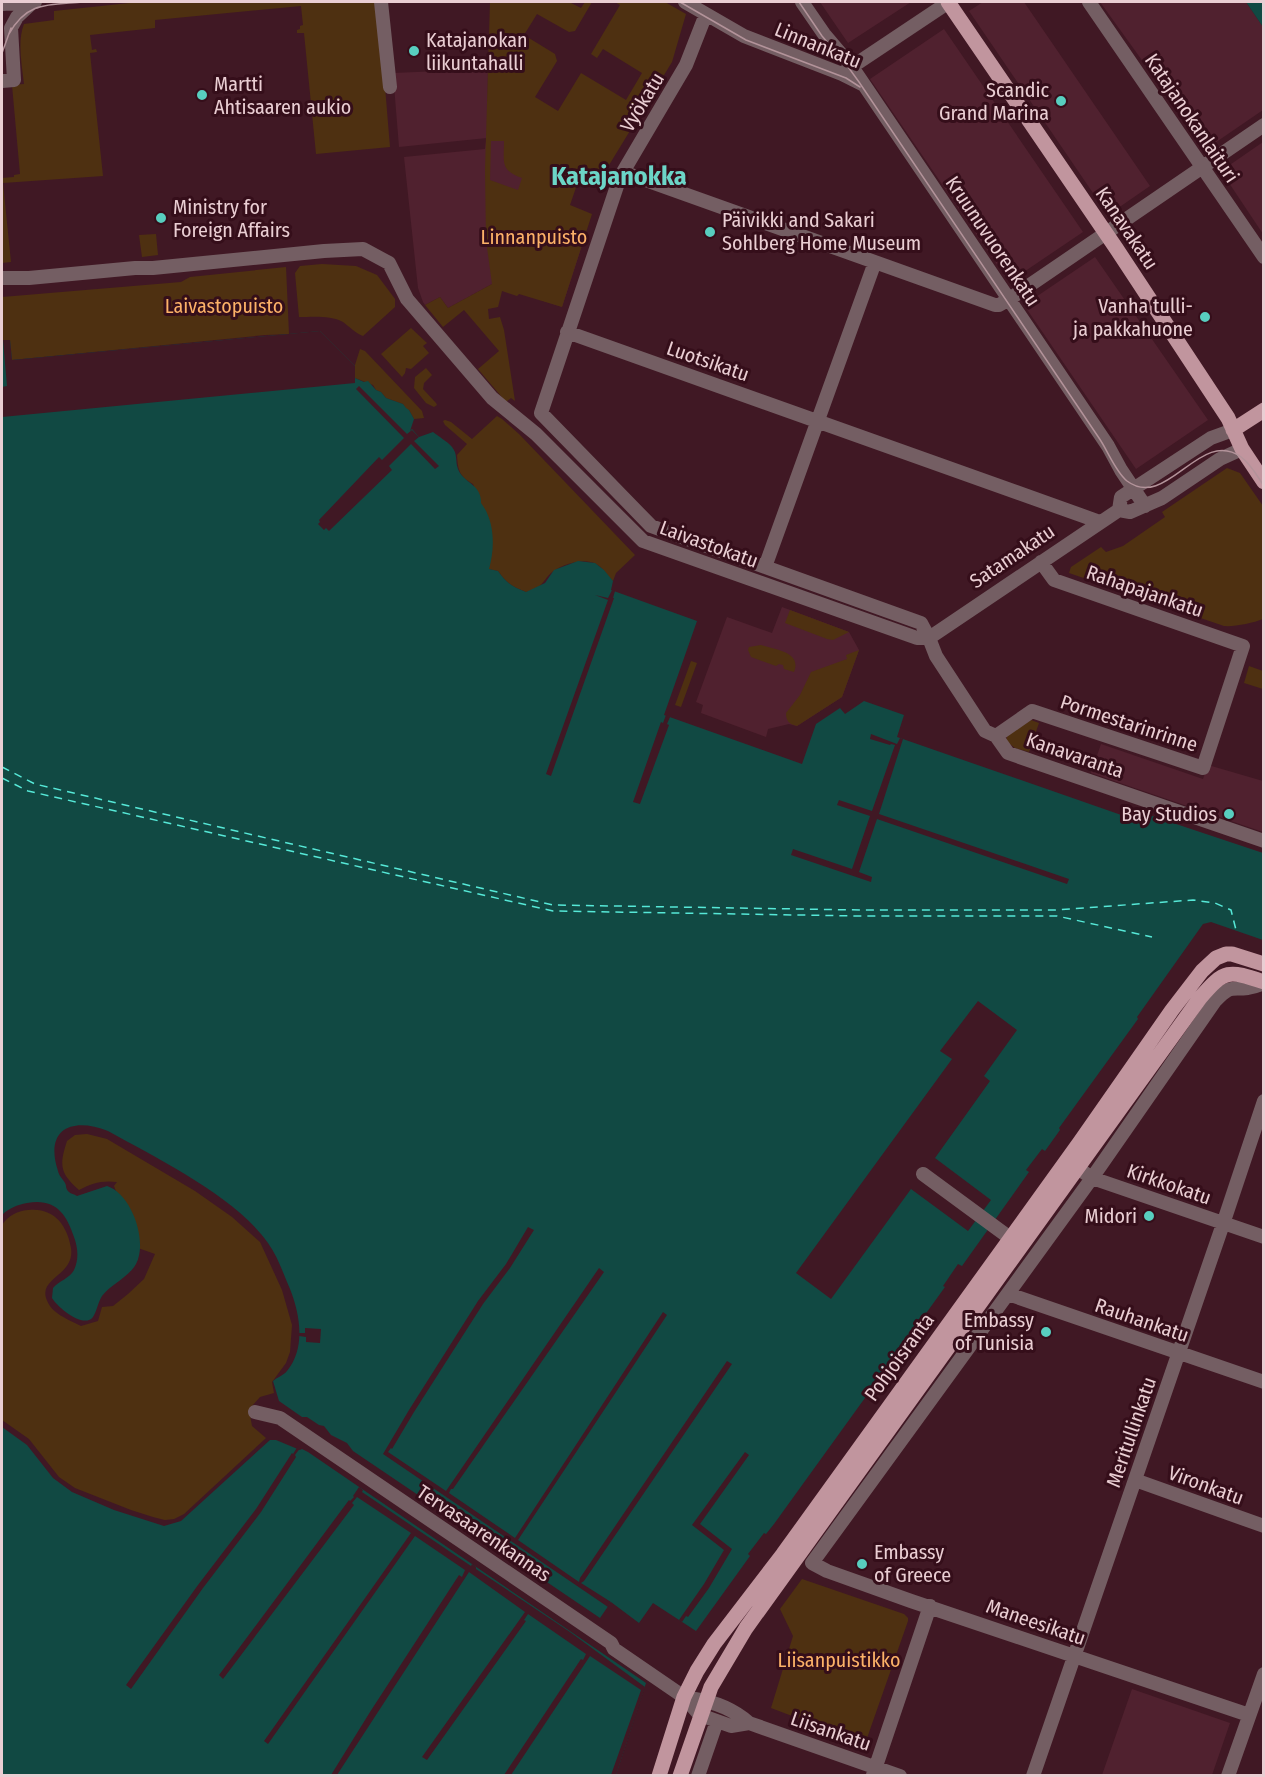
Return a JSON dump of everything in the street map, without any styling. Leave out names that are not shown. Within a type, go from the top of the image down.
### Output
[{"type":"main road","name":"Kanavakatu","points":[[948,2],[1228,417],[1242,449],[1263,482]]},
{"type":"main road","name":"Satamakatu","points":[[1233,430],[1263,410]]},
{"type":"main road","name":"Pohjoisranta","points":[[680,1776],[703,1708],[732,1650],[1072,1164],[1172,1010],[1205,981],[1212,961],[1226,954],[1237,955],[1263,964]]},
{"type":"main road","points":[[1205,981],[1229,974],[1242,975],[1263,983]]},
{"type":"main road","name":"Pohjoisranta","points":[[659,1776],[684,1697],[714,1644],[783,1554],[1010,1238],[1072,1164]]},
{"type":"street","points":[[4,4],[34,2]]},
{"type":"street","points":[[2,81],[14,80],[11,28],[17,17],[34,2]]},
{"type":"street","points":[[381,2],[390,87]]},
{"type":"street","points":[[685,2],[706,14]]},
{"type":"street","name":"Linnankatu","points":[[697,2],[706,14],[758,42],[847,70]]},
{"type":"street","name":"Kruunuvuorenkatu","points":[[802,2],[847,70],[865,87],[1108,446],[1145,506]]},
{"type":"street","points":[[847,70],[948,2]]},
{"type":"street","name":"Katajanokanlaituri","points":[[1089,2],[1263,257]]},
{"type":"street","name":"Vyökatu","points":[[541,413],[623,172],[686,65],[706,14]]},
{"type":"street","points":[[623,172],[986,303],[999,305],[1263,125]]},
{"type":"street","name":"Laivastokatu","points":[[3,278],[153,268],[363,249],[389,263],[408,298],[492,398],[536,434],[643,541],[917,638],[929,638],[921,623],[651,526],[541,413]]},
{"type":"street","points":[[765,567],[875,262]]},
{"type":"street","name":"Luotsikatu","points":[[567,332],[1100,522]]},
{"type":"street","name":"Satamakatu","points":[[1119,510],[1121,498],[1211,438],[1233,430]]},
{"type":"street","name":"Satamakatu","points":[[929,638],[1119,510],[1131,512],[1162,498],[1220,459],[1242,449]]},
{"type":"street","name":"Rahapajankatu","points":[[1041,562],[1054,580],[1244,646]]},
{"type":"street","name":"Kanavaranta","points":[[929,638],[936,656],[985,731],[996,736],[1008,753],[1263,841]]},
{"type":"street","name":"Pormestarinrinne","points":[[996,736],[1032,711],[1203,768],[1244,646]]},
{"type":"street","points":[[1008,1294],[1215,1001],[1229,989],[1247,988],[1263,983]]},
{"type":"street","name":"Meritullinkatu","points":[[1033,1776],[1223,1224],[1263,1101]]},
{"type":"street","name":"Kirkkokatu","points":[[1072,1164],[1092,1178],[1263,1237]]},
{"type":"street","points":[[923,1174],[1010,1238]]},
{"type":"street","name":"Rauhankatu","points":[[1008,1294],[1263,1382]]},
{"type":"street","name":"Maneesikatu","points":[[1008,1294],[812,1563],[832,1573],[1249,1715]]},
{"type":"street","name":"Tervasaarenkannas","points":[[255,1412],[280,1418],[610,1643],[614,1649],[684,1697]]},
{"type":"street","name":"Vironkatu","points":[[1135,1480],[1263,1526]]},
{"type":"street","points":[[874,1771],[930,1606]]},
{"type":"street","points":[[1228,1776],[1263,1674]]},
{"type":"street","name":"Liisankatu","points":[[684,1697],[703,1708],[717,1721],[730,1726],[749,1723]]},
{"type":"street","name":"Liisankatu","points":[[703,1708],[735,1711],[749,1723],[874,1771],[900,1776]]},
{"type":"street","points":[[698,1776],[717,1721]]},
{"type":"shaded area","points":[[820,2],[911,2],[848,43]]},
{"type":"shaded area","name":"Scandic Grand Marina","points":[[983,2],[1024,2],[1150,186],[1108,215],[969,11]]},
{"type":"shaded area","points":[[1100,2],[1246,2],[1263,27],[1263,110],[1206,149]]},
{"type":"shaded area","points":[[1246,2],[1263,2],[1263,27]]},
{"type":"shaded area","points":[[944,29],[1083,232],[1009,282],[870,79]]},
{"type":"shaded area","points":[[488,69],[487,138],[399,147],[393,73]]},
{"type":"shaded area","points":[[486,141],[504,141],[586,233],[562,307],[492,284],[448,308],[440,297],[425,305],[423,302],[418,288],[404,157],[485,149]]},
{"type":"shaded area","points":[[1263,142],[1263,234],[1221,171]]},
{"type":"shaded area","points":[[1095,257],[1208,420],[1136,469],[1024,305]]},
{"type":"shaded area","points":[[320,331],[355,366],[355,378],[364,382],[368,381],[386,398],[403,404],[409,410],[414,419],[410,431],[412,429],[419,437],[433,432],[452,447],[460,474],[479,492],[481,503],[489,518],[493,544],[489,569],[498,571],[510,584],[526,592],[545,583],[554,570],[578,561],[595,563],[613,581],[611,590],[697,621],[664,715],[802,764],[816,724],[840,708],[845,714],[864,701],[904,715],[897,737],[1127,817],[1131,809],[1263,853],[1263,940],[1211,922],[1203,924],[1045,1151],[1042,1149],[1026,1170],[1029,1172],[962,1266],[958,1264],[943,1286],[945,1287],[774,1524],[748,1554],[750,1556],[696,1631],[653,1603],[639,1623],[611,1602],[600,1618],[353,1451],[347,1443],[331,1435],[324,1426],[307,1417],[302,1417],[279,1401],[273,1381],[285,1373],[293,1362],[299,1342],[299,1331],[294,1299],[278,1259],[254,1226],[236,1210],[216,1194],[172,1166],[108,1131],[95,1127],[73,1126],[58,1136],[55,1156],[59,1173],[68,1191],[77,1196],[107,1186],[116,1191],[130,1208],[139,1232],[139,1255],[136,1264],[102,1296],[93,1317],[89,1320],[71,1316],[52,1298],[53,1288],[72,1273],[76,1266],[77,1249],[74,1237],[63,1214],[52,1205],[37,1202],[17,1206],[2,1215],[2,338],[10,340],[12,360]]},
{"type":"shaded area","points":[[782,607],[849,632],[859,650],[842,697],[797,726],[789,724],[768,729],[766,737],[701,713],[703,705],[696,702],[727,617],[772,633]]},
{"type":"shaded area","points":[[1101,744],[1203,779],[1208,765],[1263,781],[1263,832],[1091,773]]},
{"type":"shaded area","points":[[2,1427],[27,1445],[53,1478],[72,1492],[114,1510],[164,1526],[181,1521],[270,1440],[276,1440],[308,1452],[646,1683],[616,1775],[2,1775]]},
{"type":"shaded area","points":[[1132,1689],[1230,1723],[1212,1775],[1102,1775]]},
{"type":"green space","points":[[139,2],[378,2],[390,147],[316,154],[304,33],[297,33],[303,25],[301,6],[155,20],[155,28],[90,35],[92,50],[96,49],[97,52],[90,53],[103,176],[3,183],[11,262],[2,263],[2,178],[20,174],[12,85],[24,84],[20,46],[24,24],[54,20],[54,11]]},
{"type":"green space","name":"Linnanpuisto","points":[[490,2],[569,2],[581,8],[585,2],[592,2],[575,31],[569,32],[537,14],[524,35],[555,54],[557,61],[535,97],[558,111],[581,73],[626,100],[642,73],[603,49],[597,58],[591,54],[620,5],[615,2],[665,2],[686,14],[672,62],[606,170],[604,181],[581,173],[570,205],[592,214],[562,307],[502,291],[498,307],[488,309],[489,319],[500,317],[504,330],[515,401],[511,398],[506,402],[478,369],[499,351],[464,310],[443,327],[425,305],[440,297],[448,308],[492,284],[486,240],[485,170]],"holes":[[[491,141],[504,141],[505,165],[510,172],[522,178],[518,190],[490,180]]]},
{"type":"green space","points":[[156,234],[158,255],[142,257],[139,235]]},
{"type":"green space","name":"Laivastopuisto","points":[[322,264],[356,266],[377,275],[395,299],[395,307],[363,336],[333,318],[299,317],[295,273],[300,266]]},
{"type":"green space","name":"Laivastopuisto","points":[[286,267],[289,334],[12,360],[2,338],[2,297],[181,282],[190,277]]},
{"type":"green space","points":[[411,328],[427,343],[423,346],[429,353],[411,369],[406,368],[402,377],[381,354]]},
{"type":"green space","points":[[360,349],[365,351],[422,411],[424,418],[414,419],[403,404],[386,398],[373,385],[355,378],[355,365]]},
{"type":"green space","points":[[426,368],[432,375],[424,383],[423,389],[436,403],[434,407],[426,403],[414,388],[415,377]]},
{"type":"green space","points":[[497,416],[519,434],[635,555],[616,573],[613,581],[596,564],[585,561],[558,568],[539,586],[526,592],[510,584],[498,571],[488,569],[491,549],[484,514],[473,484],[462,475],[458,465],[457,455],[467,444],[443,421],[451,422],[472,439]]},
{"type":"green space","points":[[1227,468],[1240,473],[1263,506],[1263,619],[1224,626],[1069,573],[1071,567],[1101,547],[1106,552],[1123,546],[1165,517],[1162,512]]},
{"type":"green space","points":[[790,610],[849,632],[833,640],[827,639],[785,623]]},
{"type":"green space","points":[[761,645],[780,650],[791,656],[795,665],[794,672],[784,669],[783,665],[776,666],[751,657],[749,647]]},
{"type":"green space","points":[[859,650],[842,697],[797,726],[789,722],[786,713],[800,695],[811,672],[847,659],[846,655]]},
{"type":"green space","points":[[691,661],[697,663],[681,707],[675,705]]},
{"type":"green space","points":[[1249,666],[1263,671],[1263,689],[1244,683]]},
{"type":"green space","points":[[1031,720],[1039,723],[1029,752],[1015,748],[1006,741],[1007,736]]},
{"type":"green space","points":[[87,1134],[107,1139],[195,1191],[232,1217],[260,1242],[282,1290],[292,1325],[290,1352],[286,1363],[272,1382],[274,1393],[260,1397],[252,1406],[250,1415],[252,1426],[266,1438],[184,1514],[174,1519],[165,1520],[153,1517],[75,1488],[59,1477],[29,1439],[2,1420],[2,1225],[4,1222],[17,1213],[37,1210],[52,1214],[62,1225],[69,1239],[71,1257],[68,1264],[48,1285],[46,1298],[48,1304],[56,1312],[81,1326],[98,1321],[102,1307],[113,1306],[144,1279],[155,1254],[138,1248],[114,1186],[117,1182],[97,1183],[79,1190],[65,1174],[62,1163],[67,1141],[75,1135]]},
{"type":"green space","name":"Liisanpuistikko","points":[[802,1579],[904,1614],[908,1618],[866,1741],[771,1708],[793,1636],[780,1609]]},
{"type":"pier","points":[[320,331],[355,366],[355,383],[2,417],[2,387],[7,386],[3,340],[10,340],[12,360]]},
{"type":"pier","points":[[359,386],[407,434],[412,430],[419,437],[414,441],[439,466],[435,469],[411,444],[389,466],[392,470],[329,531],[326,528],[324,530],[318,524],[319,520],[379,457],[382,460],[404,438],[356,389]]},
{"type":"pier","points":[[612,590],[615,591],[614,598],[551,776],[546,774],[608,600],[595,595],[608,598]]},
{"type":"pier","points":[[666,715],[670,717],[667,724],[669,725],[640,804],[633,802],[661,722],[663,723]]},
{"type":"pier","points":[[871,734],[897,744],[900,738],[903,739],[879,814],[1069,879],[1067,884],[877,819],[859,872],[872,877],[871,882],[791,855],[793,849],[852,869],[870,816],[837,805],[839,800],[872,811],[895,745],[870,739]]},
{"type":"pier","points":[[978,1001],[1017,1030],[984,1076],[990,1081],[935,1158],[991,1200],[968,1231],[911,1189],[831,1299],[796,1273],[952,1059],[940,1051]]},
{"type":"pier","points":[[528,1227],[534,1230],[510,1268],[483,1304],[388,1452],[446,1491],[599,1268],[604,1272],[449,1493],[515,1538],[663,1312],[667,1315],[518,1540],[579,1582],[727,1361],[732,1364],[581,1583],[611,1602],[608,1607],[383,1454],[478,1301],[506,1264]]},
{"type":"pier","points":[[305,1328],[321,1329],[320,1343],[306,1342],[306,1337],[299,1336],[298,1333],[305,1333]]},
{"type":"pier","points":[[298,1446],[301,1447],[296,1457],[261,1512],[131,1689],[126,1685],[256,1509]]},
{"type":"pier","points":[[745,1452],[749,1455],[700,1524],[732,1549],[709,1588],[682,1622],[679,1620],[724,1550],[692,1525]]},
{"type":"pier","points":[[359,1487],[363,1490],[362,1492],[471,1566],[472,1564],[645,1687],[616,1775],[611,1775],[641,1690],[590,1656],[511,1775],[504,1775],[586,1654],[528,1614],[524,1620],[526,1621],[427,1760],[422,1757],[525,1612],[469,1572],[337,1775],[331,1775],[459,1575],[462,1577],[465,1570],[415,1536],[268,1744],[264,1741],[411,1533],[357,1497],[352,1503],[354,1505],[223,1679],[219,1675],[349,1500],[354,1497]]},
{"type":"ferry route","points":[[2,767],[35,784],[553,905],[860,910],[1055,910],[1193,900],[1215,903],[1231,910],[1236,930]]},
{"type":"ferry route","points":[[2,778],[28,791],[553,911],[860,916],[1057,916],[1152,937]]},
{"type":"tram line","points":[[9,34],[16,23],[31,10],[49,5],[83,2]]},
{"type":"tram line","points":[[680,2],[746,40],[846,78],[860,87]]},
{"type":"tram line","points":[[799,2],[822,36],[859,82],[1123,477],[1142,487],[1156,486],[1170,479],[1197,459],[1212,452],[1226,451],[1245,460],[1264,486]]},
{"type":"tram line","points":[[2,53],[11,28]]},
{"type":"place","name":"Katajanokan liikuntahalli","points":[[414,51]]},
{"type":"place","name":"Martti Ahtisaaren aukio","points":[[202,95]]},
{"type":"place","name":"Scandic Grand Marina","points":[[1061,101]]},
{"type":"place","name":"Ministry for Foreign Affairs","points":[[161,218]]},
{"type":"place","name":"Päivikki and Sakari Sohlberg Home Museum","points":[[710,232]]},
{"type":"place","name":"Vanha tulli- ja pakkahuone","points":[[1205,317]]},
{"type":"place","name":"Bay Studios","points":[[1229,814]]},
{"type":"place","name":"Midori","points":[[1149,1216]]},
{"type":"place","name":"Embassy of Tunisia","points":[[1046,1332]]},
{"type":"place","name":"Embassy of Greece","points":[[862,1564]]},
{"type":"district","name":"Katajanokka","points":[[619,176]]}]
